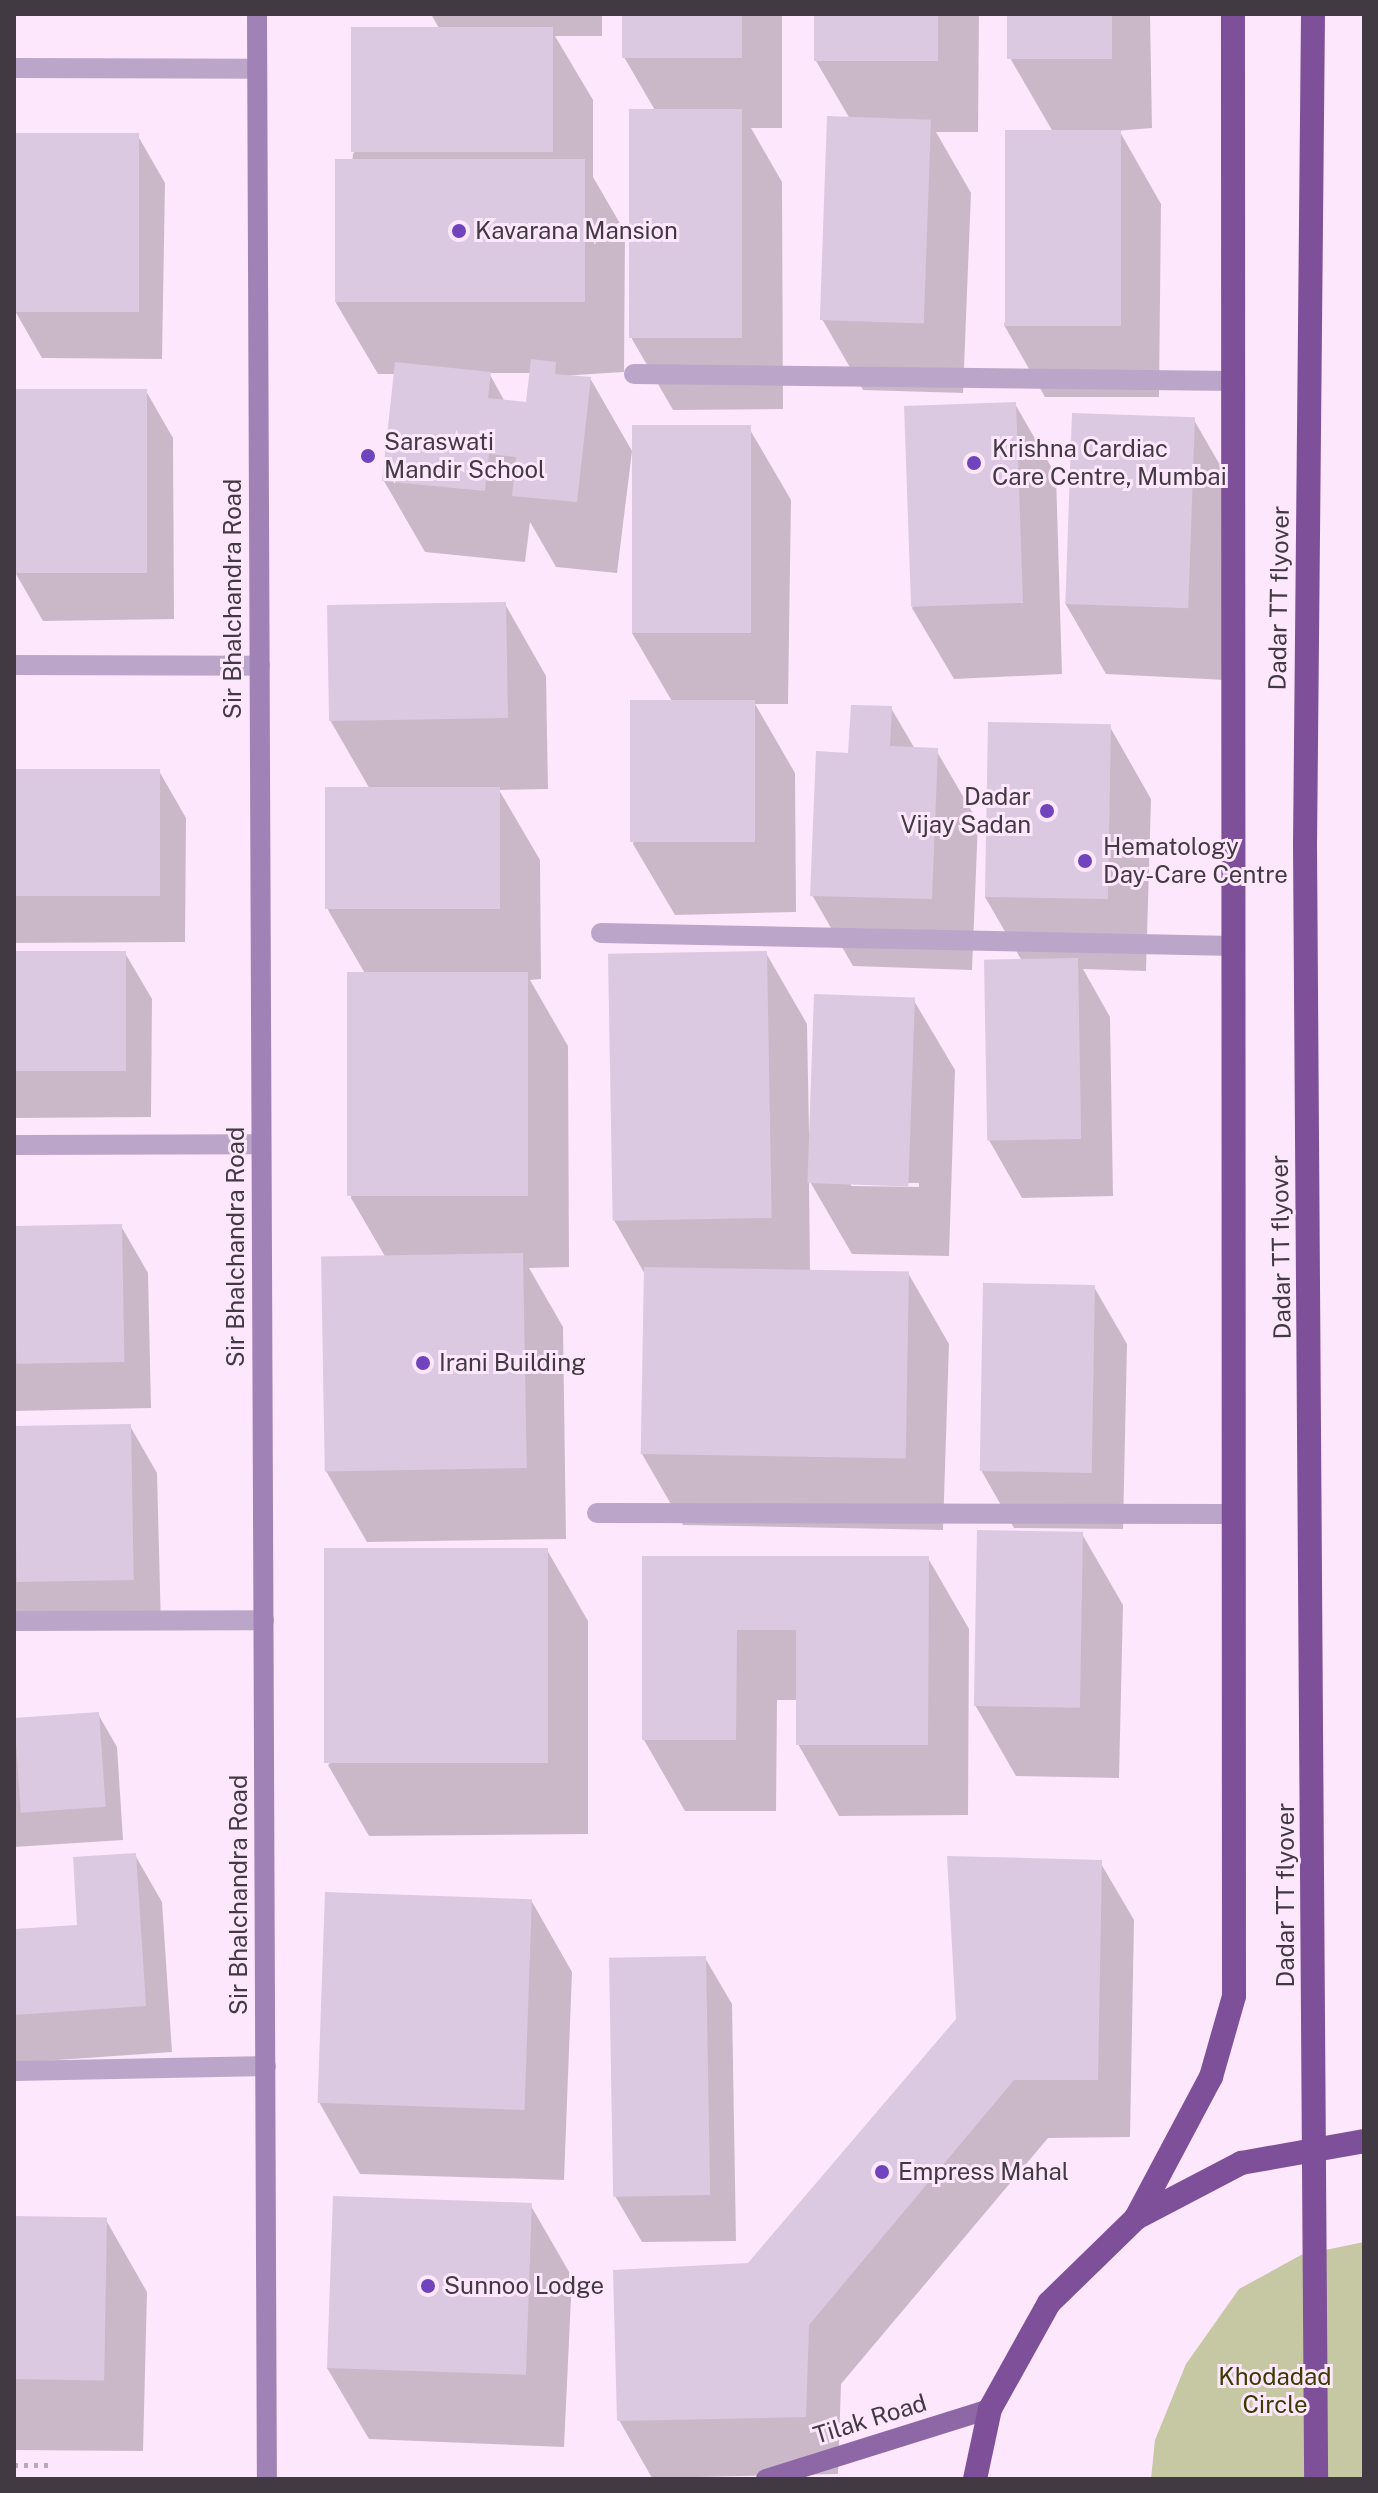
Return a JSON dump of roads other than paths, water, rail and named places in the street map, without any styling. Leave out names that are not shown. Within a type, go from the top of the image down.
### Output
[{"type":"highway","points":[[1136,2218],[1211,2077],[1234,1996],[1233,14]]},
{"type":"highway","name":"Dadar TT flyover","points":[[1313,14],[1305,843],[1316,2479]]},
{"type":"highway","points":[[975,2479],[990,2409],[1049,2303],[1136,2218],[1241,2163],[1364,2141]]},
{"type":"main road","name":"Tilak Road","points":[[766,2479],[990,2409]]},
{"type":"street","name":"Sir Bhalchandra Road","points":[[257,14],[267,2479]]},
{"type":"street","points":[[14,68],[257,69]]},
{"type":"street","points":[[634,374],[1233,381]]},
{"type":"street","points":[[14,665],[260,666]]},
{"type":"street","points":[[601,933],[1234,946]]},
{"type":"street","points":[[14,1145],[261,1144]]},
{"type":"street","points":[[597,1513],[1234,1514]]},
{"type":"street","points":[[14,1621],[264,1620]]},
{"type":"street","points":[[14,2071],[266,2066]]},
{"type":"place","name":"Kavarana Mansion","points":[[459,231]]},
{"type":"place","name":"Saraswati Mandir School","points":[[368,456]]},
{"type":"place","name":"Krishna Cardiac Care Centre, Mumbai","points":[[974,463]]},
{"type":"place","name":"Dadar Vijay Sadan","points":[[1047,811]]},
{"type":"place","name":"Hematology Day-Care Centre","points":[[1085,861]]},
{"type":"place","name":"Irani Building","points":[[423,1363]]},
{"type":"place","name":"Empress Mahal","points":[[882,2172]]},
{"type":"place","name":"Sunnoo Lodge","points":[[428,2286]]},
{"type":"park label","name":"Khodadad Circle","points":[[1275,2391]]}]
